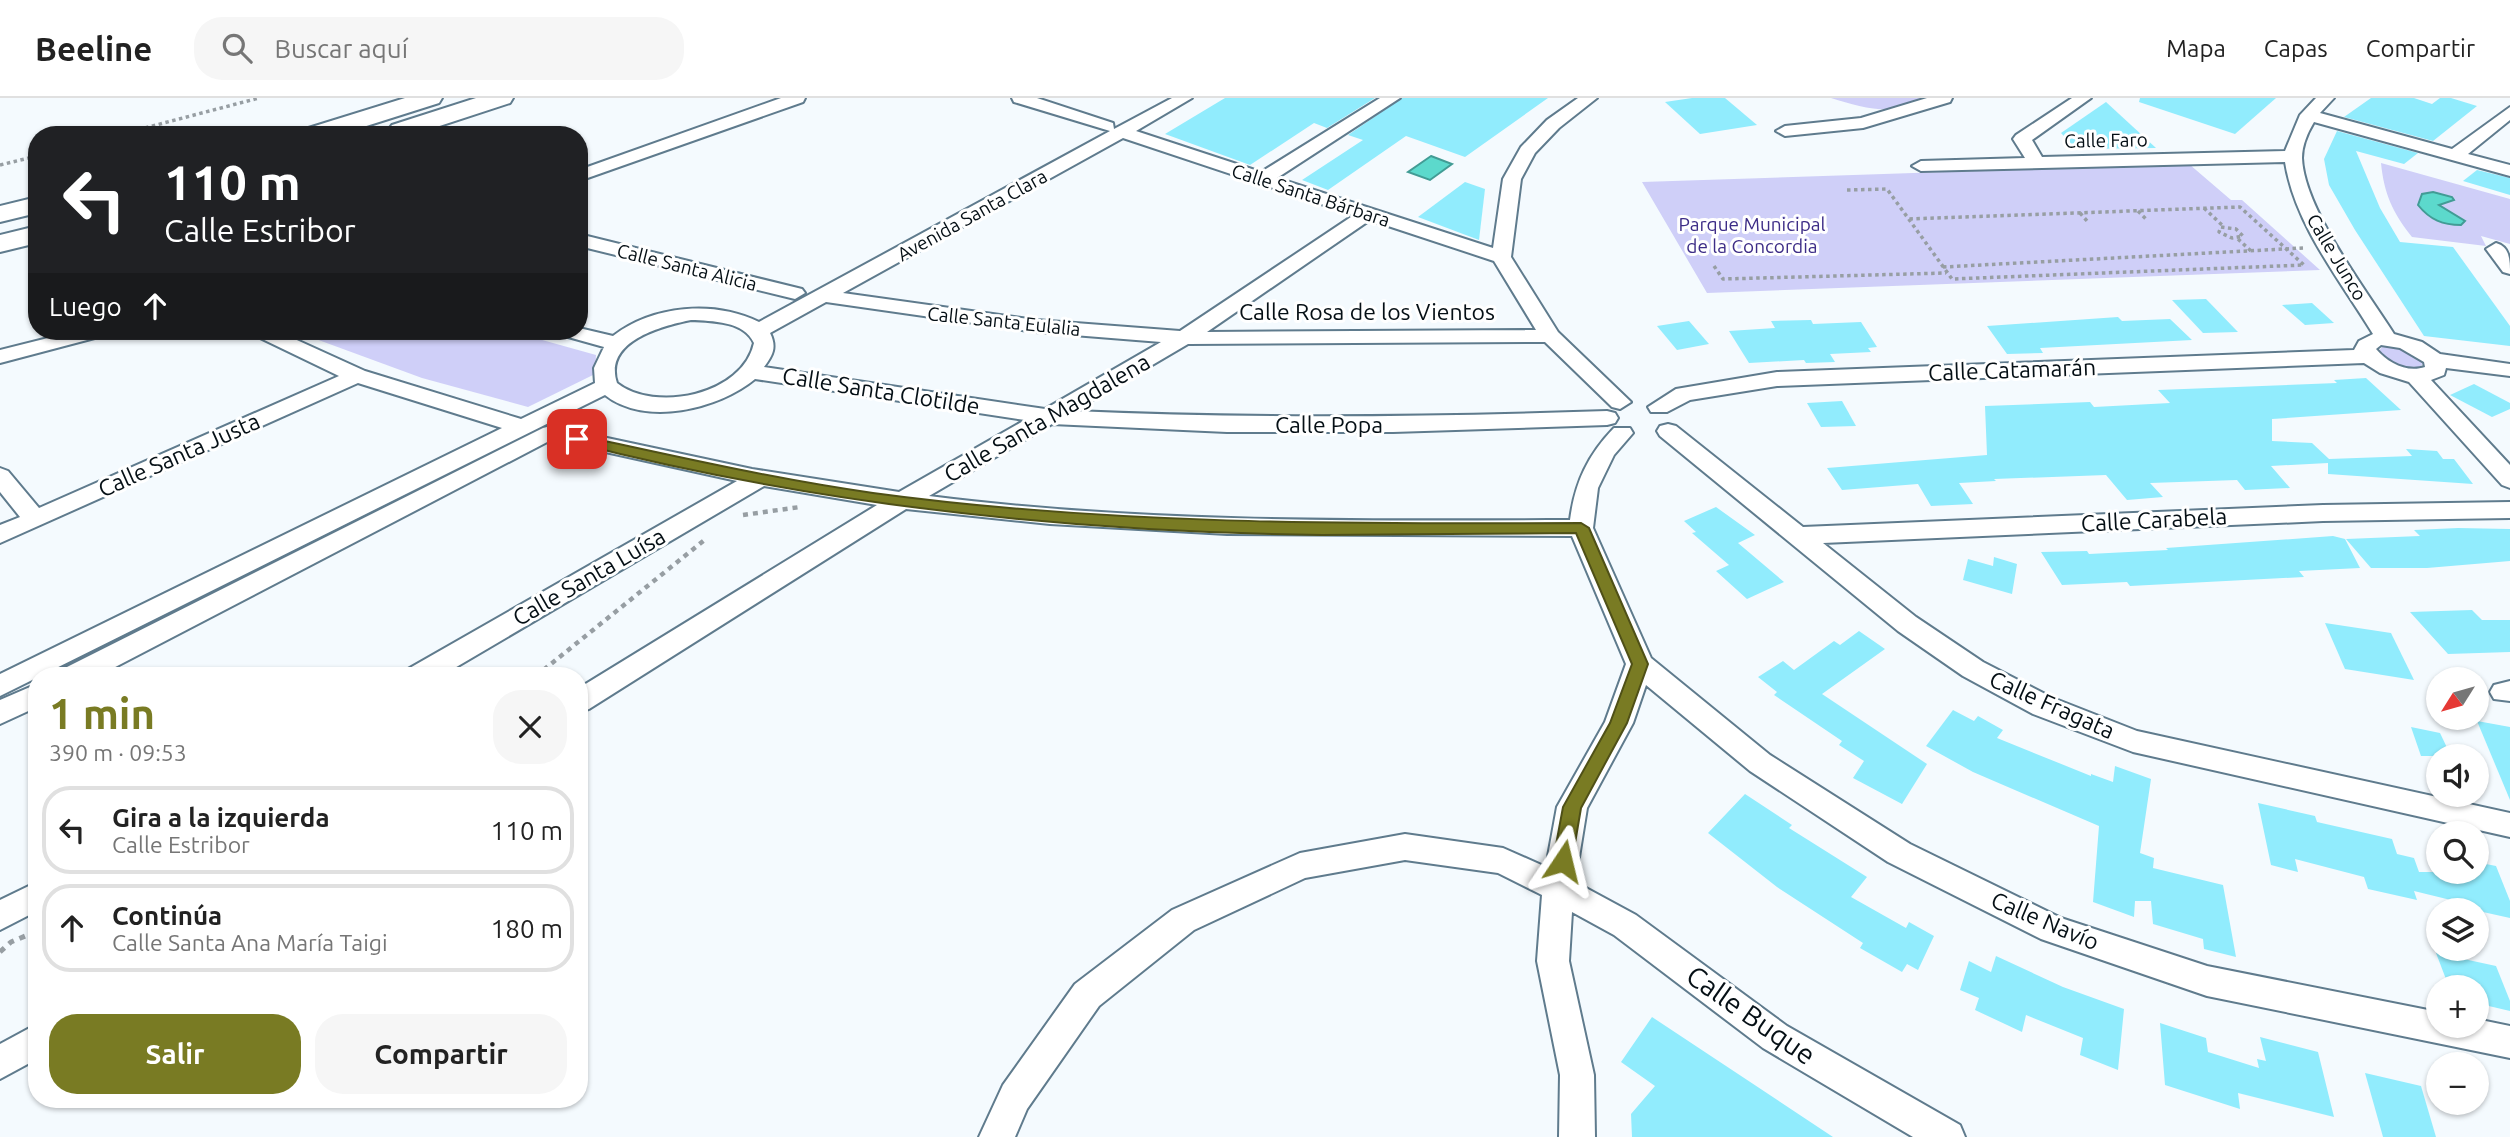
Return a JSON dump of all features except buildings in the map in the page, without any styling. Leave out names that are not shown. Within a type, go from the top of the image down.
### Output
[{"type":"highway","points":[[340,126],[430,98]]},
{"type":"highway","points":[[414,126],[501,98]]},
{"type":"highway","points":[[0,214],[28,207]]},
{"type":"highway","points":[[0,244],[28,236]]},
{"type":"street","points":[[588,173],[797,98]]},
{"type":"street","name":"Calle Santa Bárbara","points":[[1020,98],[1261,180],[1501,257]]},
{"type":"street","name":"Avenida Santa Clara","points":[[752,326],[824,296],[1114,130],[1159,98]]},
{"type":"street","name":"Avenida Santa Clara","points":[[752,326],[795,293],[1114,130],[1184,98]]},
{"type":"street","points":[[1261,180],[1392,98]]},
{"type":"street","points":[[1589,98],[1553,124],[1527,152],[1512,180],[1501,257],[1550,336],[1616,418]]},
{"type":"street","points":[[2037,163],[2022,139],[2083,98]]},
{"type":"street","points":[[2294,98],[2454,156],[2510,171]]},
{"type":"street","points":[[1785,131],[1863,123],[1908,107],[1940,100]]},
{"type":"street","points":[[2293,156],[2316,106]]},
{"type":"street","points":[[2454,156],[2510,112]]},
{"type":"street","name":"Calle Faro","points":[[1921,166],[2293,156]]},
{"type":"street","name":"Calle Junco","points":[[2293,156],[2308,212],[2387,339]]},
{"type":"street","name":"Calle Santa Magdalena","points":[[588,696],[902,501],[1052,417],[1184,338],[1367,214]]},
{"type":"street","name":"Calle Santa Alicia","points":[[588,242],[795,293]]},
{"type":"street","points":[[2496,248],[2510,268]]},
{"type":"street","name":"Calle Santa Eulalia","points":[[824,296],[1036,326],[1184,338]]},
{"type":"street","points":[[691,314],[725,315],[752,326],[763,341],[762,356],[751,372],[738,383],[705,397],[646,403],[615,391],[603,373],[607,358],[618,344],[650,325],[691,314]]},
{"type":"street","points":[[588,336],[618,344]]},
{"type":"street","name":"Calle Rosa de los Vientos","points":[[1184,338],[1550,336]]},
{"type":"street","points":[[2434,360],[2437,365],[2432,373],[2415,375],[2394,371],[2369,356],[2366,345],[2377,339],[2387,339],[2409,344],[2434,360],[2510,370]]},
{"type":"street","points":[[0,358],[66,340]]},
{"type":"street","points":[[280,340],[357,376],[522,428]]},
{"type":"street","name":"Calle Catamarán","points":[[1616,418],[1647,439],[1684,394],[1777,379],[2369,356]]},
{"type":"street","name":"Calle Santa Clotilde","points":[[751,372],[1052,417]]},
{"type":"street","points":[[2415,375],[2510,480]]},
{"type":"street","name":"Calle Santa Justa","points":[[0,535],[357,376]]},
{"type":"street","points":[[38,667],[522,428],[615,391]]},
{"type":"street","points":[[91,667],[551,433],[615,391]]},
{"type":"street","points":[[1577,1137],[1577,1075],[1553,961],[1558,888],[1572,807],[1619,723],[1640,664],[1581,528],[1586,488],[1604,452],[1616,418],[1635,400],[1663,419]]},
{"type":"street","name":"Calle Popa","points":[[1052,417],[1227,425],[1393,425],[1616,418]]},
{"type":"street","name":"Calle Fragata","points":[[1663,419],[1798,536],[1907,624],[1973,668],[2043,706],[2133,741],[2510,825]]},
{"type":"street","points":[[551,433],[759,479],[902,501],[1101,520],[1293,528],[1581,528]]},
{"type":"street","points":[[0,477],[35,519]]},
{"type":"street","name":"Calle Santa Luísa","points":[[434,667],[759,479]]},
{"type":"street","name":"Calle Carabela","points":[[1798,536],[2323,513],[2510,510]]},
{"type":"street","name":"Calle Navío","points":[[1640,664],[1760,763],[1887,845],[2052,929],[2207,981],[2510,1042]]},
{"type":"street","points":[[0,686],[28,672]]},
{"type":"street","points":[[0,713],[28,699]]},
{"type":"street","name":"Calle Buque","points":[[998,1137],[1015,1097],[1087,995],[1183,920],[1300,866],[1405,847],[1503,861],[1558,888],[1625,925],[1775,1037],[1947,1137]]},
{"type":"street","points":[[0,916],[28,900]]},
{"type":"street","points":[[0,1063],[28,1046]]},
{"type":"path","points":[[152,126],[259,98]]},
{"type":"path","points":[[0,165],[28,158]]},
{"type":"path","points":[[1847,190],[1887,189],[1952,279],[2304,265],[2240,206],[1909,219]]},
{"type":"path","points":[[2204,208],[2224,227],[2242,232],[2244,236],[2238,239]]},
{"type":"path","points":[[2137,211],[2147,220]]},
{"type":"path","points":[[2079,212],[2088,222]]},
{"type":"path","points":[[1987,216],[1992,221]]},
{"type":"path","points":[[2224,227],[2218,230],[2221,234],[2238,239],[2252,251]]},
{"type":"path","points":[[1943,267],[2286,249]]},
{"type":"path","points":[[2116,253],[2121,258]]},
{"type":"path","points":[[1714,266],[1723,279],[1947,273]]},
{"type":"path","points":[[733,516],[810,506]]},
{"type":"path","points":[[547,667],[712,533]]},
{"type":"path","points":[[0,952],[11,942],[28,935]]},
{"type":"green space","points":[[1831,98],[1927,98],[1904,108],[1880,109]]},
{"type":"green space","points":[[2381,163],[2510,199],[2510,244],[2481,236],[2486,246],[2412,237],[2390,203]]},
{"type":"green space","name":"Parque Municipal de la Concordia","points":[[2189,164],[2231,200],[2242,200],[2320,270],[1707,293],[1642,182]]},
{"type":"green space","points":[[319,340],[542,340],[596,355],[595,374],[528,407],[422,378]]},
{"type":"green space","points":[[2383,346],[2401,347],[2423,359],[2424,363],[2417,369],[2392,364],[2378,352]]},
{"type":"shaded area","points":[[1431,156],[1452,164],[1430,180],[1408,172]]},
{"type":"shaded area","points":[[2433,192],[2452,197],[2454,200],[2439,205],[2465,221],[2461,225],[2437,221],[2418,205],[2422,194]]},
{"type":"route","points":[[577,439],[759,479],[874,498],[1101,520],[1320,530],[1581,528],[1640,664],[1619,723],[1572,807],[1563,861]]}]
